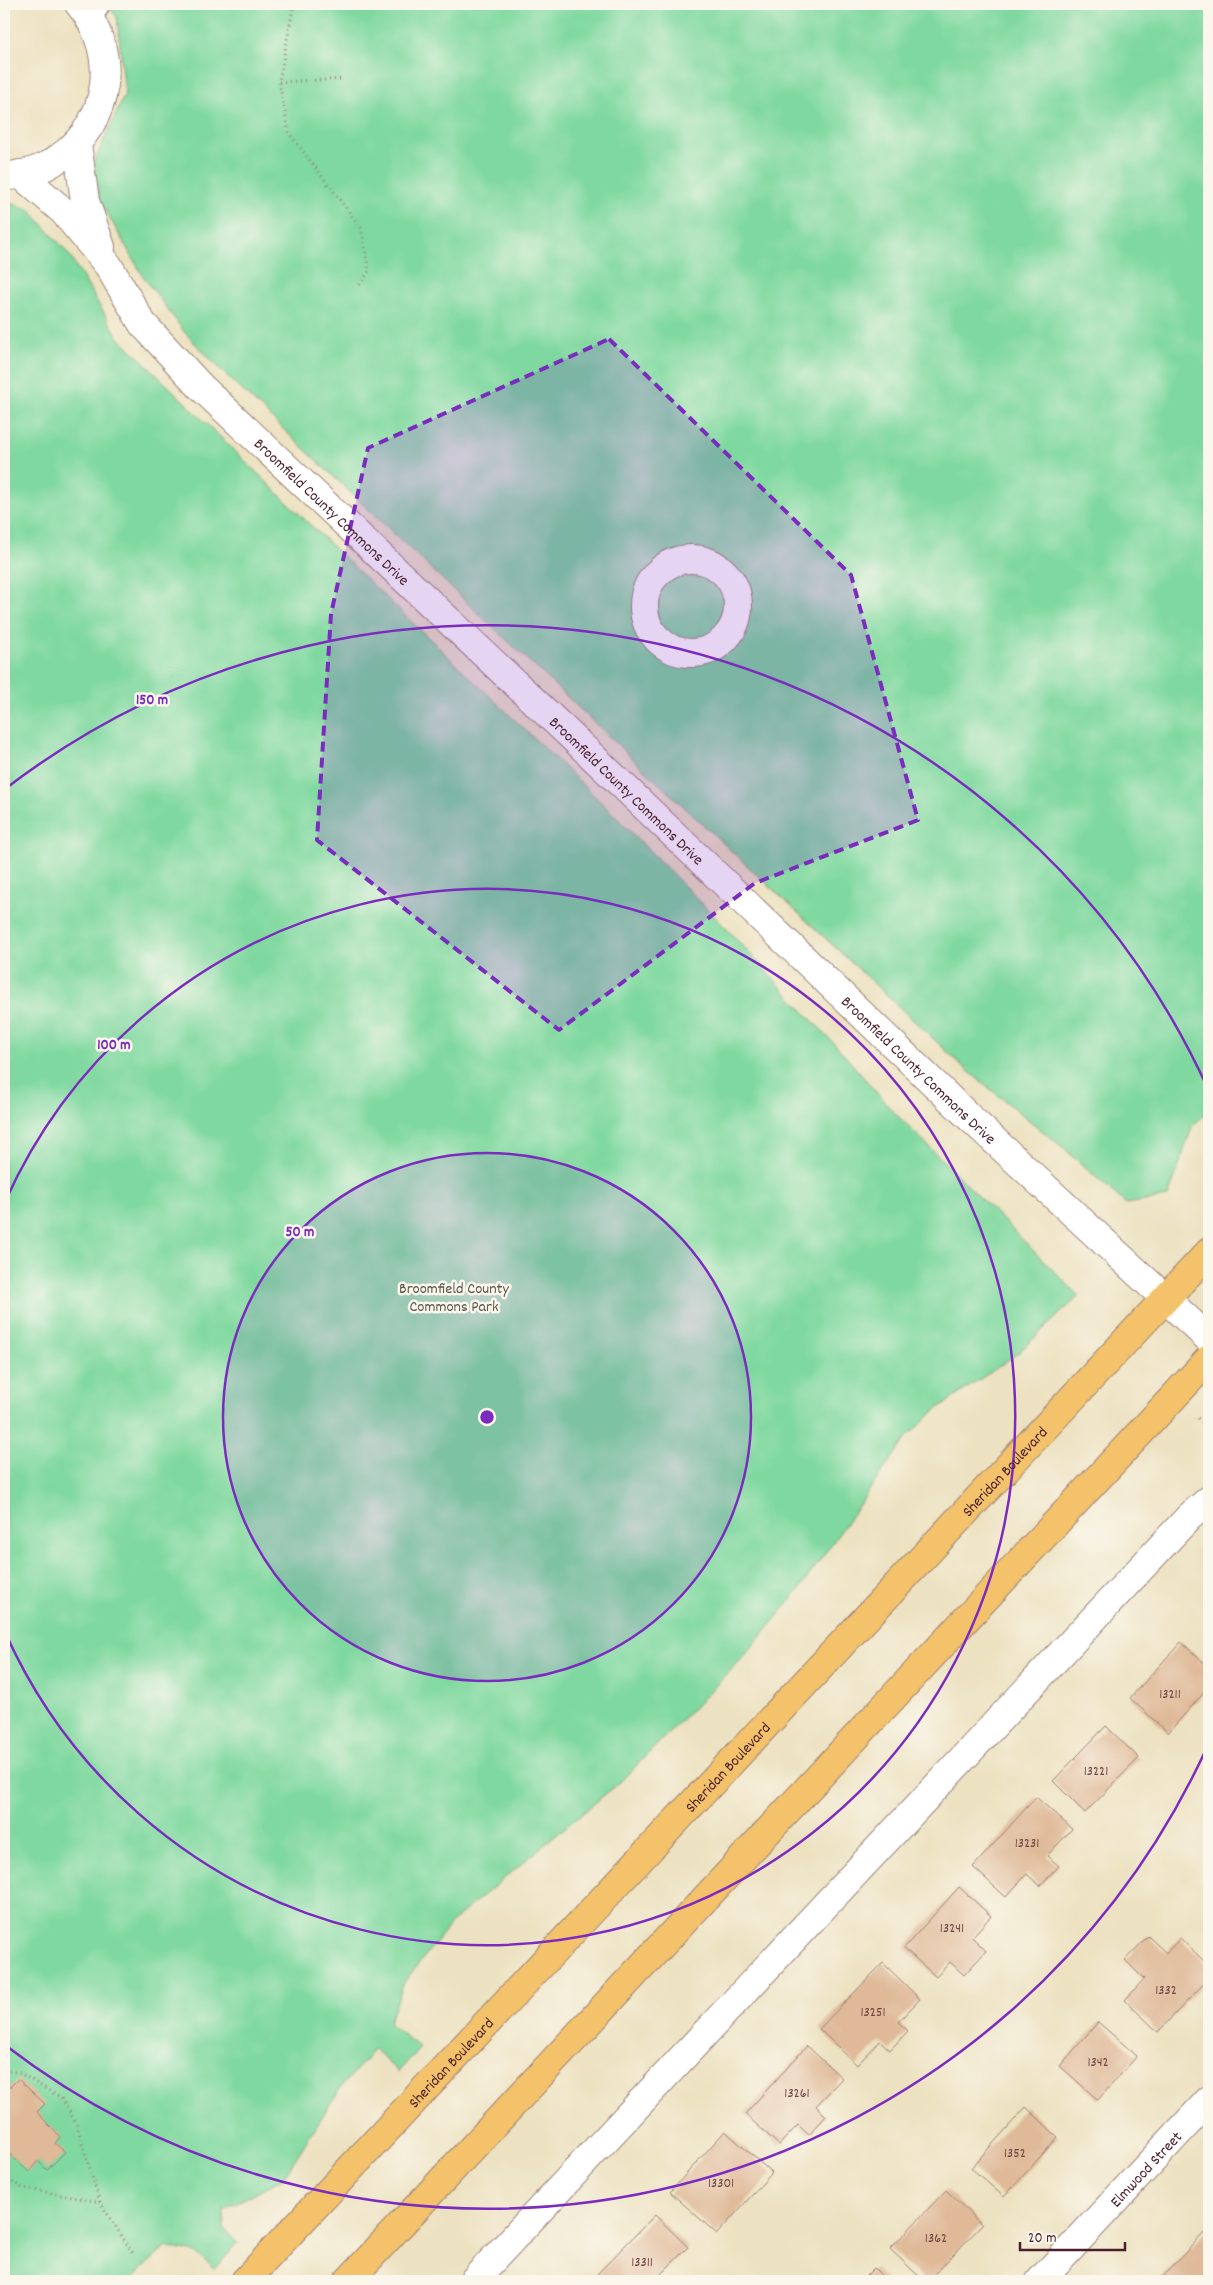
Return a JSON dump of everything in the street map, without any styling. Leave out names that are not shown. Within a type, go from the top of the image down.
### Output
[{"type":"main road","name":"Sheridan Boulevard","points":[[245,2281],[370,2145],[1209,1252]]},
{"type":"main road","points":[[348,2281],[1209,1359]]},
{"type":"street","points":[[12,175],[50,165],[77,144],[96,118],[106,75],[104,53],[91,10]]},
{"type":"street","name":"Broomfield County Commons Drive","points":[[77,144],[85,202],[108,265]]},
{"type":"street","name":"Broomfield County Commons Drive","points":[[12,175],[64,212],[108,265],[142,322],[200,386],[571,736],[955,1104],[1209,1339]]},
{"type":"street","points":[[473,2281],[1189,1517],[1209,1500]]},
{"type":"street","name":"Elmwood Street","points":[[1040,2281],[1209,2100]]},
{"type":"path","points":[[294,4],[279,82],[289,133],[361,228],[369,271],[358,287]]},
{"type":"path","points":[[279,82],[344,79]]},
{"type":"path","points":[[1198,1418],[1209,1428]]},
{"type":"path","points":[[4,2070],[20,2073],[61,2098],[76,2123],[100,2202],[134,2255]]},
{"type":"path","points":[[4,2177],[23,2188],[100,2202]]},
{"type":"highlighted area","points":[[609,339],[851,575],[918,820],[755,883],[559,1030],[317,840],[331,614],[368,448]]},
{"type":"green space","points":[[107,4],[1209,4],[1209,1110],[1192,1127],[1168,1197],[1126,1204],[1060,1145],[968,1071],[652,777],[227,376],[185,333],[143,276],[100,201],[93,164],[125,94],[117,17]]},
{"type":"green space","name":"Broomfield County Commons Park","points":[[4,201],[29,209],[68,253],[119,338],[334,548],[606,807],[723,925],[840,1050],[889,1107],[1079,1296],[1018,1353],[933,1412],[907,1437],[799,1590],[742,1659],[620,1782],[454,1920],[404,1982],[389,2023],[420,2048],[398,2072],[374,2049],[339,2090],[283,2178],[224,2209],[224,2228],[238,2243],[215,2269],[196,2253],[167,2247],[142,2268],[131,2281],[4,2281]]},
{"type":"building","points":[[1181,1642],[1209,1667],[1209,1687],[1168,1733],[1130,1698]]},
{"type":"building","points":[[1106,1726],[1139,1758],[1085,1813],[1053,1781]]},
{"type":"building","points":[[1036,1797],[1072,1829],[1047,1856],[1059,1866],[1040,1886],[1027,1874],[1006,1897],[973,1867]]},
{"type":"building","points":[[959,1887],[991,1916],[972,1937],[986,1951],[964,1975],[950,1962],[936,1977],[904,1948]]},
{"type":"building","points":[[1148,1936],[1166,1953],[1180,1938],[1209,1966],[1209,1978],[1158,2032],[1125,2000],[1144,1979],[1125,1960]]},
{"type":"building","points":[[883,1963],[920,1999],[898,2022],[908,2031],[890,2050],[880,2041],[857,2065],[819,2029]]},
{"type":"building","points":[[1098,2022],[1137,2056],[1098,2100],[1060,2066]]},
{"type":"building","points":[[807,2046],[842,2078],[816,2106],[826,2116],[809,2135],[798,2125],[779,2145],[745,2114]]},
{"type":"building","points":[[18,2079],[45,2104],[37,2112],[60,2137],[55,2143],[65,2152],[47,2170],[38,2161],[29,2172],[4,2151],[4,2084],[10,2087]]},
{"type":"building","points":[[1026,2107],[1058,2137],[1004,2197],[971,2168]]},
{"type":"building","points":[[725,2131],[772,2173],[717,2234],[670,2192]]},
{"type":"building","points":[[946,2190],[982,2225],[928,2281],[924,2281],[890,2249]]},
{"type":"building","points":[[655,2215],[688,2247],[654,2281],[603,2281],[596,2275]]},
{"type":"building","points":[[1209,2228],[1209,2281],[1158,2281]]},
{"type":"building","points":[[874,2268],[887,2281],[861,2281]]}]
